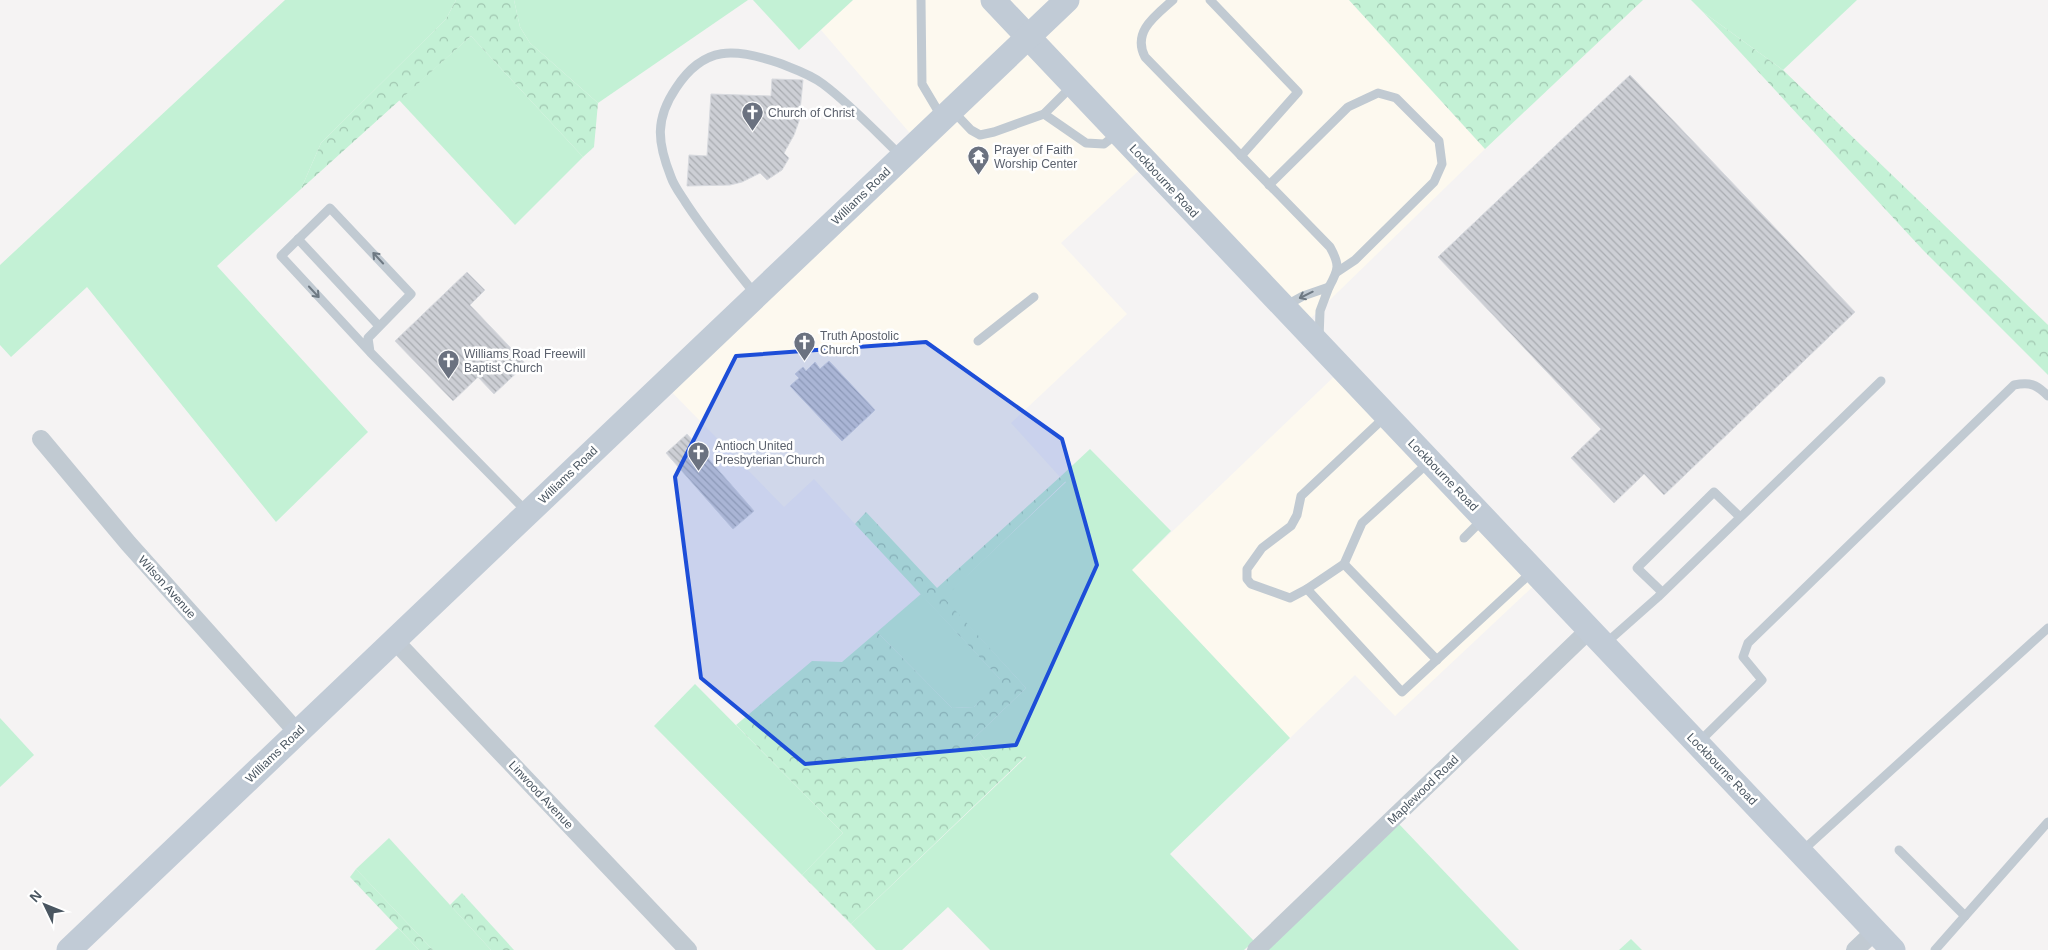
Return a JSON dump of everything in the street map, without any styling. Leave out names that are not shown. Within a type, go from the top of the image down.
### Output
[{"type":"main road","name":"Lockbourne Road","points":[[993,0],[1893,950]]},
{"type":"main road","name":"Williams Road","points":[[69,950],[1067,0]]},
{"type":"street","name":"Wilson Avenue","points":[[41,439],[128,543],[297,732]]},
{"type":"street","name":"Maplewood Road","points":[[1256,950],[1596,637]]},
{"type":"street","name":"Linwood Avenue","points":[[395,641],[688,950]]},
{"type":"street","points":[[1855,950],[1875,931]]},
{"type":"lane","points":[[921,0],[922,84],[947,114],[971,130],[980,135],[994,132],[1044,114],[1074,85]]},
{"type":"lane","points":[[1172,0],[1146,26],[1140,39],[1140,48],[1145,57],[1330,247],[1338,261],[1337,272],[1320,311],[1318,344]]},
{"type":"lane","points":[[1210,0],[1298,92],[1241,156]]},
{"type":"lane","points":[[756,296],[696,218],[671,179],[662,151],[659,136],[662,116],[668,99],[688,73],[704,59],[722,52],[738,52],[758,56],[805,73],[822,82],[839,96],[902,157]]},
{"type":"lane","points":[[1269,185],[1348,108],[1378,93],[1396,98],[1439,141],[1442,164],[1434,182],[1355,260],[1337,272]]},
{"type":"lane","points":[[1044,114],[1086,143],[1104,144],[1118,132]]},
{"type":"lane","points":[[370,352],[368,338],[411,294],[330,208],[281,256],[370,352],[528,513]]},
{"type":"lane","points":[[298,239],[379,326]]},
{"type":"lane","points":[[1284,307],[1303,296],[1329,287]]},
{"type":"lane","points":[[978,341],[1034,297]]},
{"type":"lane","points":[[1596,637],[1662,592],[1881,381]]},
{"type":"lane","points":[[1698,744],[1762,680],[1743,657],[1748,643],[2014,385],[2026,383],[2039,386],[2048,396]]},
{"type":"lane","points":[[1386,416],[1301,496],[1297,515],[1291,526],[1262,548],[1246,568],[1247,579],[1251,584],[1290,598],[1344,564],[1362,523],[1430,461]]},
{"type":"lane","points":[[1662,592],[1637,568],[1714,492],[1740,517]]},
{"type":"lane","points":[[1464,538],[1484,518]]},
{"type":"lane","points":[[1344,564],[1437,660]]},
{"type":"lane","points":[[1307,589],[1402,692],[1533,571]]},
{"type":"lane","points":[[1801,852],[2048,628]]},
{"type":"lane","points":[[1935,950],[2048,822]]},
{"type":"lane","points":[[1899,850],[1965,916]]},
{"type":"highlighted area","points":[[926,342],[1062,439],[1097,565],[1016,745],[805,764],[701,678],[675,477],[736,356]]},
{"type":"shaded area","points":[[853,0],[1349,0],[1485,149],[1302,327],[1146,164],[1061,243],[1127,314],[1011,423],[1060,477],[937,589],[866,513],[855,524],[814,479],[784,507],[661,381],[915,139],[821,30]]},
{"type":"shaded area","points":[[1343,368],[1541,579],[1395,716],[1355,675],[1290,738],[1132,570]]},
{"type":"green space","points":[[285,0],[456,0],[446,19],[321,143],[301,189],[217,266],[368,432],[276,522],[87,287],[11,357],[0,345],[0,265]]},
{"type":"green space","points":[[456,0],[514,0],[520,27],[530,43],[598,103],[594,147],[583,157],[471,36],[301,189],[321,143],[446,19]]},
{"type":"green space","points":[[514,0],[748,0],[598,103],[530,43],[520,27]]},
{"type":"green space","points":[[753,0],[853,0],[799,50]]},
{"type":"green space","points":[[1349,0],[1643,0],[1485,149]]},
{"type":"green space","points":[[1691,0],[1857,0],[1783,70],[1703,12]]},
{"type":"green space","points":[[1703,12],[1783,70],[2048,325],[2048,375],[1923,250]]},
{"type":"green space","points":[[471,36],[583,157],[515,225],[399,100]]},
{"type":"green space","points":[[1090,449],[1171,531],[1132,570],[1290,738],[1170,854],[1254,941],[1244,950],[990,950],[948,907],[902,950],[876,950],[851,924],[1026,757],[1010,741],[986,760],[970,742],[1026,688],[943,598],[1066,482],[1060,477]]},
{"type":"green space","points":[[1060,477],[1066,481],[944,598],[1026,688],[970,742],[986,760],[1010,740],[1026,756],[851,924],[802,875],[843,833],[736,725],[812,661],[842,662],[877,632],[952,708],[974,707],[1000,679],[855,524],[866,512],[937,588]]},
{"type":"green space","points":[[921,594],[1001,680],[974,707],[952,708],[877,632]]},
{"type":"green space","points":[[695,684],[843,833],[802,875],[654,726]]},
{"type":"green space","points":[[0,718],[34,755],[0,787]]},
{"type":"green space","points":[[1399,824],[1519,950],[1268,950]]},
{"type":"green space","points":[[389,838],[491,950],[433,950],[356,869]]},
{"type":"green space","points":[[356,869],[433,950],[419,950],[350,877]]},
{"type":"green space","points":[[462,893],[514,950],[491,950],[450,905]]},
{"type":"green space","points":[[398,928],[419,950],[375,950]]},
{"type":"green space","points":[[1631,939],[1642,950],[1619,950]]},
{"type":"building","points":[[1630,75],[1855,312],[1664,495],[1644,474],[1614,503],[1571,458],[1601,429],[1438,257]]},
{"type":"building","name":"Church of Christ","points":[[772,79],[803,80],[799,121],[784,153],[789,158],[782,170],[767,180],[760,173],[742,182],[730,185],[687,186],[689,155],[707,156],[711,94],[771,96]]},
{"type":"building","points":[[467,272],[485,290],[470,305],[526,364],[494,394],[478,377],[453,401],[395,341]]},
{"type":"building","points":[[829,361],[875,410],[842,441],[790,386],[799,378],[795,374],[803,367],[806,371],[815,362],[820,369]]},
{"type":"building","points":[[687,434],[754,511],[733,529],[666,453]]},
{"type":"place","name":"Church of Christ","points":[[752,132]]},
{"type":"place","name":"Prayer of Faith Worship Center","points":[[978,176]]},
{"type":"place","name":"Truth Apostolic Church","points":[[804,362]]},
{"type":"place","name":"Williams Road Freewill Baptist Church","points":[[448,380]]},
{"type":"place","name":"Antioch United Presbyterian Church","points":[[699,472]]}]
